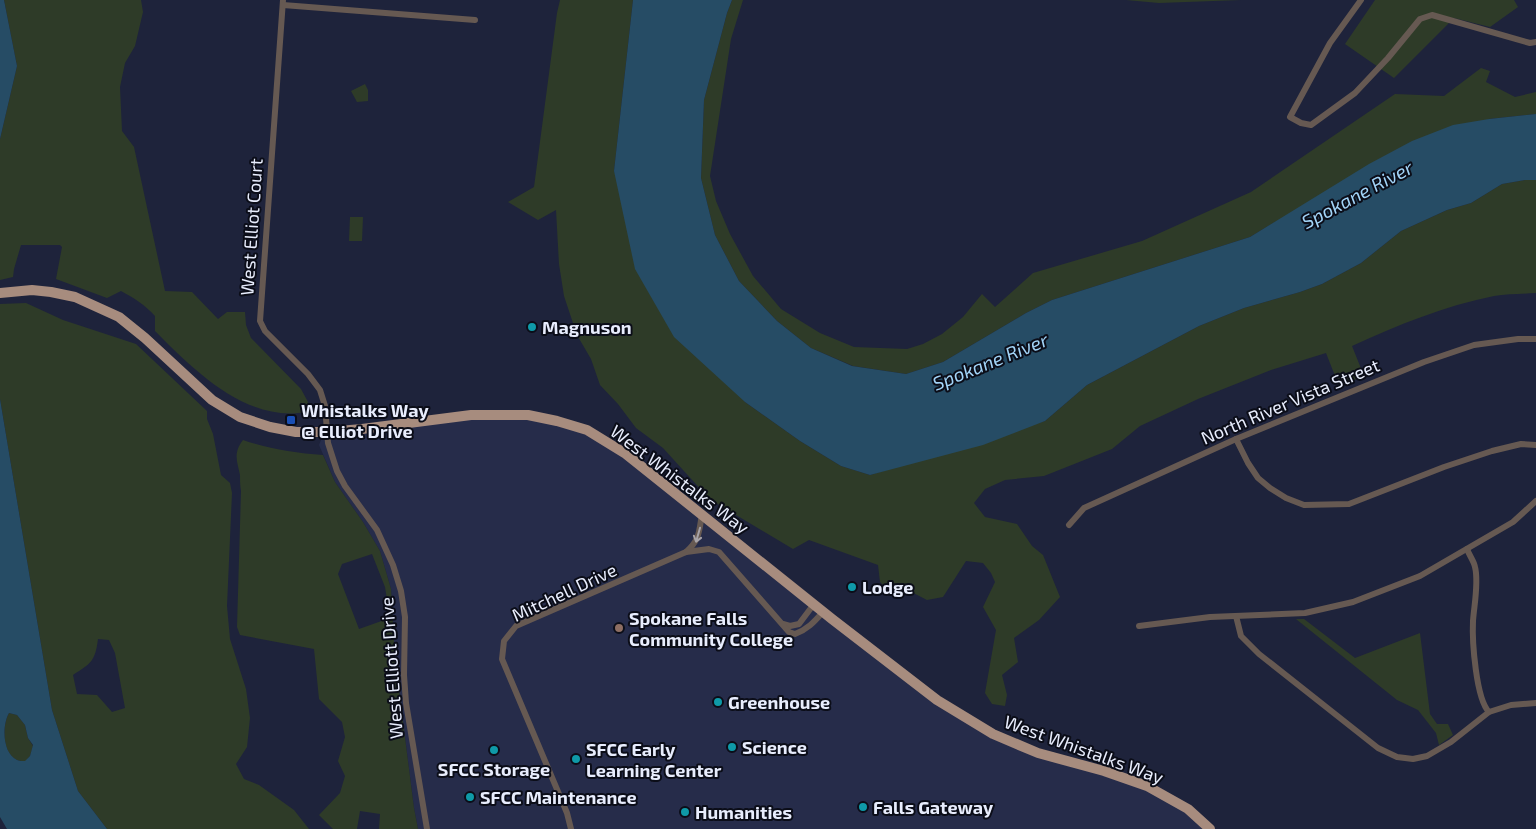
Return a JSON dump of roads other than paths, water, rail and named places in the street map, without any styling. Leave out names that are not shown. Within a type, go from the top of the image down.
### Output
[{"type":"main road","name":"West Whistalks Way","points":[[0,294],[32,290],[51,292],[75,297],[119,317],[145,338],[212,400],[250,421],[270,427],[296,432],[327,432],[472,415],[528,416],[557,421],[587,430],[626,454],[936,700],[992,734],[1038,753],[1104,771],[1147,786],[1188,809],[1210,829]]},
{"type":"street","points":[[1361,0],[1330,43],[1290,117],[1301,123],[1311,125],[1355,93],[1388,58],[1420,19],[1432,15],[1530,43],[1536,42]]},
{"type":"street","points":[[283,2],[475,20]]},
{"type":"street","name":"West Elliot Court","points":[[283,2],[259,318],[265,331],[318,386],[324,402],[327,432]]},
{"type":"street","name":"North River Vista Street","points":[[1069,525],[1084,508],[1236,439],[1358,388],[1474,344],[1536,339]]},
{"type":"street","name":"West Elliott Drive","points":[[327,432],[337,471],[345,486],[372,521],[382,538],[399,584],[405,617],[404,675],[406,704],[427,829]]},
{"type":"street","points":[[1236,439],[1248,464],[1258,478],[1286,498],[1304,504],[1349,504],[1444,467],[1492,451],[1521,444],[1536,445]]},
{"type":"street","points":[[1138,626],[1210,617],[1305,612],[1353,602],[1420,576],[1513,522],[1536,501]]},
{"type":"street","points":[[686,552],[694,545],[699,536],[702,514]]},
{"type":"street","name":"Mitchell Drive","points":[[571,829],[567,813],[502,659],[504,641],[516,626],[686,552],[709,549],[719,552],[782,623]]},
{"type":"street","points":[[1467,549],[1475,567],[1476,592],[1473,624],[1475,655],[1481,696],[1485,708],[1489,712]]},
{"type":"street","points":[[782,623],[790,626],[799,624],[814,604]]},
{"type":"street","points":[[782,623],[789,632],[795,634],[804,631],[823,612]]},
{"type":"street","points":[[1236,616],[1241,636],[1259,654],[1378,748],[1397,757],[1413,759],[1427,756],[1451,742],[1489,712],[1511,705],[1536,704]]},
{"type":"water","points":[[0,0],[4,0],[17,66],[0,139]]},
{"type":"water","name":"Spokane River","points":[[633,0],[732,0],[704,100],[701,178],[715,235],[739,281],[777,321],[811,348],[852,366],[906,374],[943,362],[1026,313],[1052,300],[1250,237],[1369,164],[1412,141],[1453,125],[1536,114],[1536,180],[1502,184],[1471,203],[1447,210],[1401,231],[1361,263],[1322,284],[1244,308],[1199,326],[1087,385],[1045,421],[983,445],[870,475],[841,466],[800,441],[745,402],[674,337],[635,269],[614,171]]},
{"type":"water","points":[[0,399],[52,710],[78,791],[107,829],[7,829],[0,817]],"holes":[[[9,713],[17,715],[25,725],[28,738],[33,745],[30,756],[25,761],[18,760],[12,756],[6,745],[4,731],[7,718]]]},
{"type":"place","name":"Magnuson","points":[[532,327]]},
{"type":"place","name":"Whistalks Way @ Elliot Drive","points":[[291,420]]},
{"type":"place","name":"Lodge","points":[[852,587]]},
{"type":"place","name":"Spokane Falls Community College","points":[[619,628]]},
{"type":"place","name":"Greenhouse","points":[[718,702]]},
{"type":"place","name":"Science","points":[[732,747]]},
{"type":"place","name":"SFCC Storage","points":[[494,750]]},
{"type":"place","name":"SFCC Early Learning Center","points":[[576,759]]},
{"type":"place","name":"SFCC Maintenance","points":[[470,797]]},
{"type":"place","name":"Falls Gateway","points":[[863,807]]},
{"type":"place","name":"Humanities","points":[[685,812]]}]
